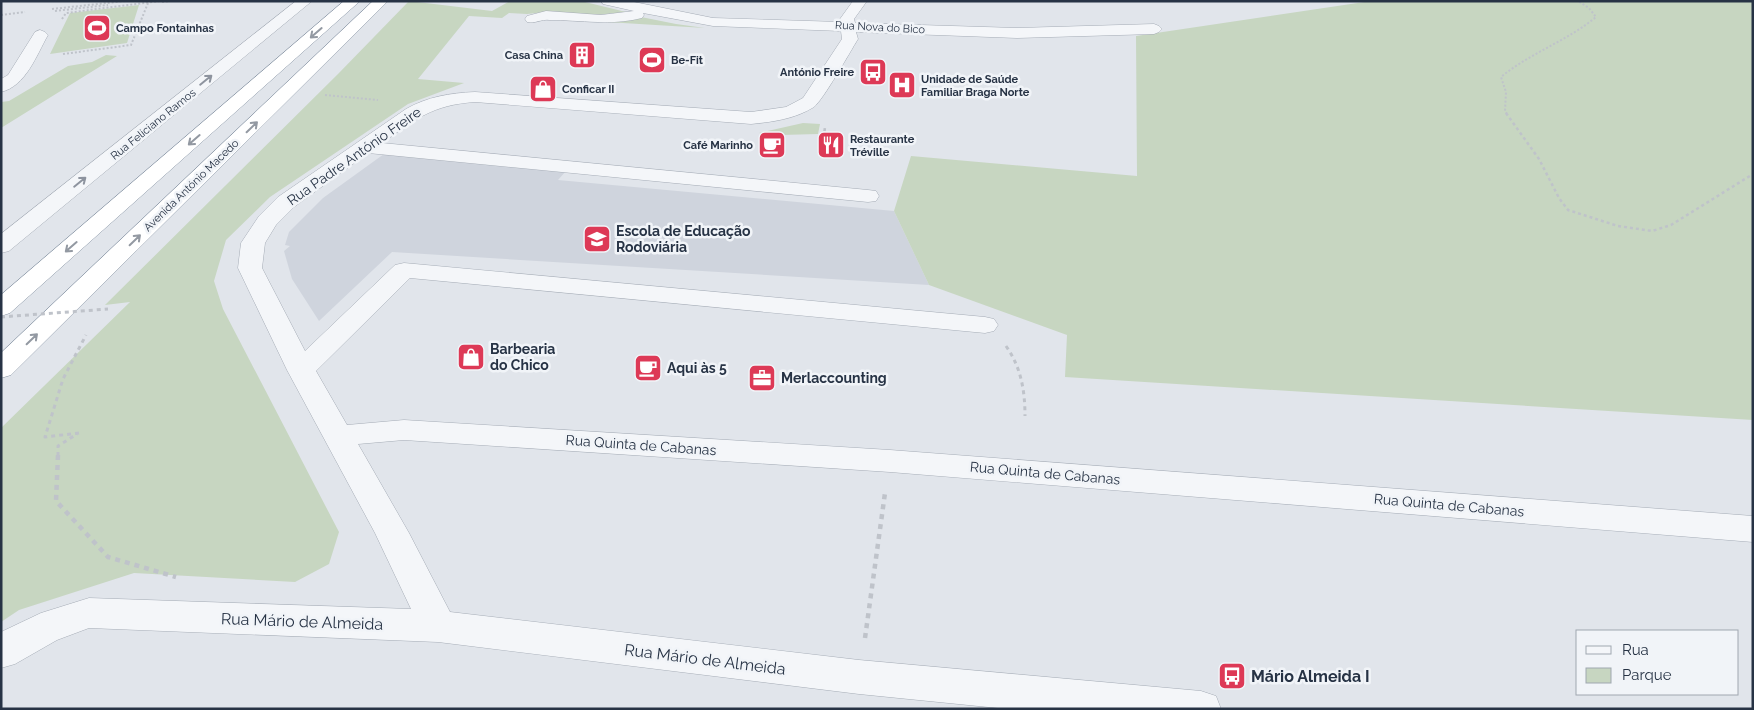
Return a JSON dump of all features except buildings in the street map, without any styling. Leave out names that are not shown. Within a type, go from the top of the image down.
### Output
[{"type":"highway","points":[[1,308],[353,1]]},
{"type":"highway","name":"Avenida António Macedo","points":[[1,369],[381,1]]},
{"type":"street","name":"Rua Feliciano Ramos","points":[[1,246],[305,1]]},
{"type":"street","name":"Rua Nova do Bico","points":[[608,1],[629,3],[656,12],[713,22],[1017,33],[1154,29]]},
{"type":"street","points":[[674,16],[682,1]]},
{"type":"street","name":"Rua Padre António Freire","points":[[438,626],[392,533],[337,436],[250,268],[253,242],[267,221],[286,202],[426,105],[454,98],[474,97],[751,118],[774,116],[792,111],[809,102],[850,39],[847,19],[860,1]]},
{"type":"street","points":[[713,22],[722,9]]},
{"type":"street","points":[[532,19],[546,15],[612,18],[656,12]]},
{"type":"street","points":[[1,86],[15,78],[40,35]]},
{"type":"street","points":[[364,147],[868,196]]},
{"type":"street","points":[[302,370],[404,270],[992,332]]},
{"type":"street","name":"Rua Quinta de Cabanas","points":[[337,436],[404,430],[890,460],[1753,529]]},
{"type":"street","name":"Rua Mário de Almeida","points":[[1,652],[15,642],[60,621],[89,613],[438,626],[860,678],[1201,709]]},
{"type":"path","points":[[44,10],[125,1]]},
{"type":"path","points":[[51,12],[143,1]]},
{"type":"path","points":[[62,20],[66,13],[171,1]]},
{"type":"path","points":[[1578,1],[1589,8],[1596,17],[1570,35],[1514,65],[1501,78],[1506,92],[1504,111],[1540,159],[1559,198],[1568,210],[1618,226],[1652,231],[1671,225],[1753,174]]},
{"type":"path","points":[[61,54],[131,45],[149,3]]},
{"type":"path","points":[[1,15],[27,12]]},
{"type":"path","points":[[323,95],[426,105]]},
{"type":"path","points":[[1,316],[109,308],[103,314]]},
{"type":"path","points":[[89,328],[63,379],[45,437],[79,433],[58,446],[56,500],[108,557],[180,578]]},
{"type":"path","points":[[992,332],[1012,353],[1024,388],[1025,416]]},
{"type":"path","points":[[860,678],[890,460]]},
{"type":"shaded area","name":"Escola de Educação Rodoviária","points":[[384,154],[566,171],[558,180],[894,211],[929,285],[392,252],[319,321],[292,279],[284,251],[290,246],[285,245],[289,232],[323,198]]},
{"type":"green space","points":[[409,1],[492,11],[510,1],[581,1],[626,12],[596,15],[546,12],[509,13],[502,18],[469,16],[418,79],[464,83],[408,104],[270,197],[226,240],[214,281],[223,309],[339,532],[329,564],[295,582],[134,573],[19,610],[1,622],[1,428],[130,302],[105,305]]},
{"type":"green space","points":[[1371,1],[1753,1],[1753,420],[1065,377],[1067,335],[929,285],[894,211],[911,156],[1137,176],[1136,36]]},
{"type":"green space","name":"Campo Fontainhas","points":[[139,5],[127,43],[50,54],[70,13]]},
{"type":"green space","points":[[641,17],[676,24],[705,28],[590,21]]},
{"type":"green space","points":[[106,55],[117,56],[1,128],[1,102],[9,101],[68,66],[92,62]]},
{"type":"green space","points":[[803,123],[820,124],[818,134],[781,135],[759,133]]},
{"type":"place","name":"Campo Fontainhas","points":[[97,28]]},
{"type":"place","name":"Casa China","points":[[582,55]]},
{"type":"place","name":"Be-Fit","points":[[652,60]]},
{"type":"place","name":"António Freire","points":[[873,72]]},
{"type":"place","name":"Unidade de Saúde Familiar Braga Norte","points":[[902,85]]},
{"type":"place","name":"Conficar II","points":[[543,89]]},
{"type":"place","name":"Café Marinho","points":[[772,145]]},
{"type":"place","name":"Restaurante Tréville","points":[[831,145]]},
{"type":"place","name":"Escola de Educação Rodoviária","points":[[597,239]]},
{"type":"place","name":"Barbearia do Chico","points":[[471,357]]},
{"type":"place","name":"Aqui às 5","points":[[648,368]]},
{"type":"place","name":"Merlaccounting","points":[[762,378]]},
{"type":"place","name":"Mário Almeida I","points":[[1232,676]]}]
